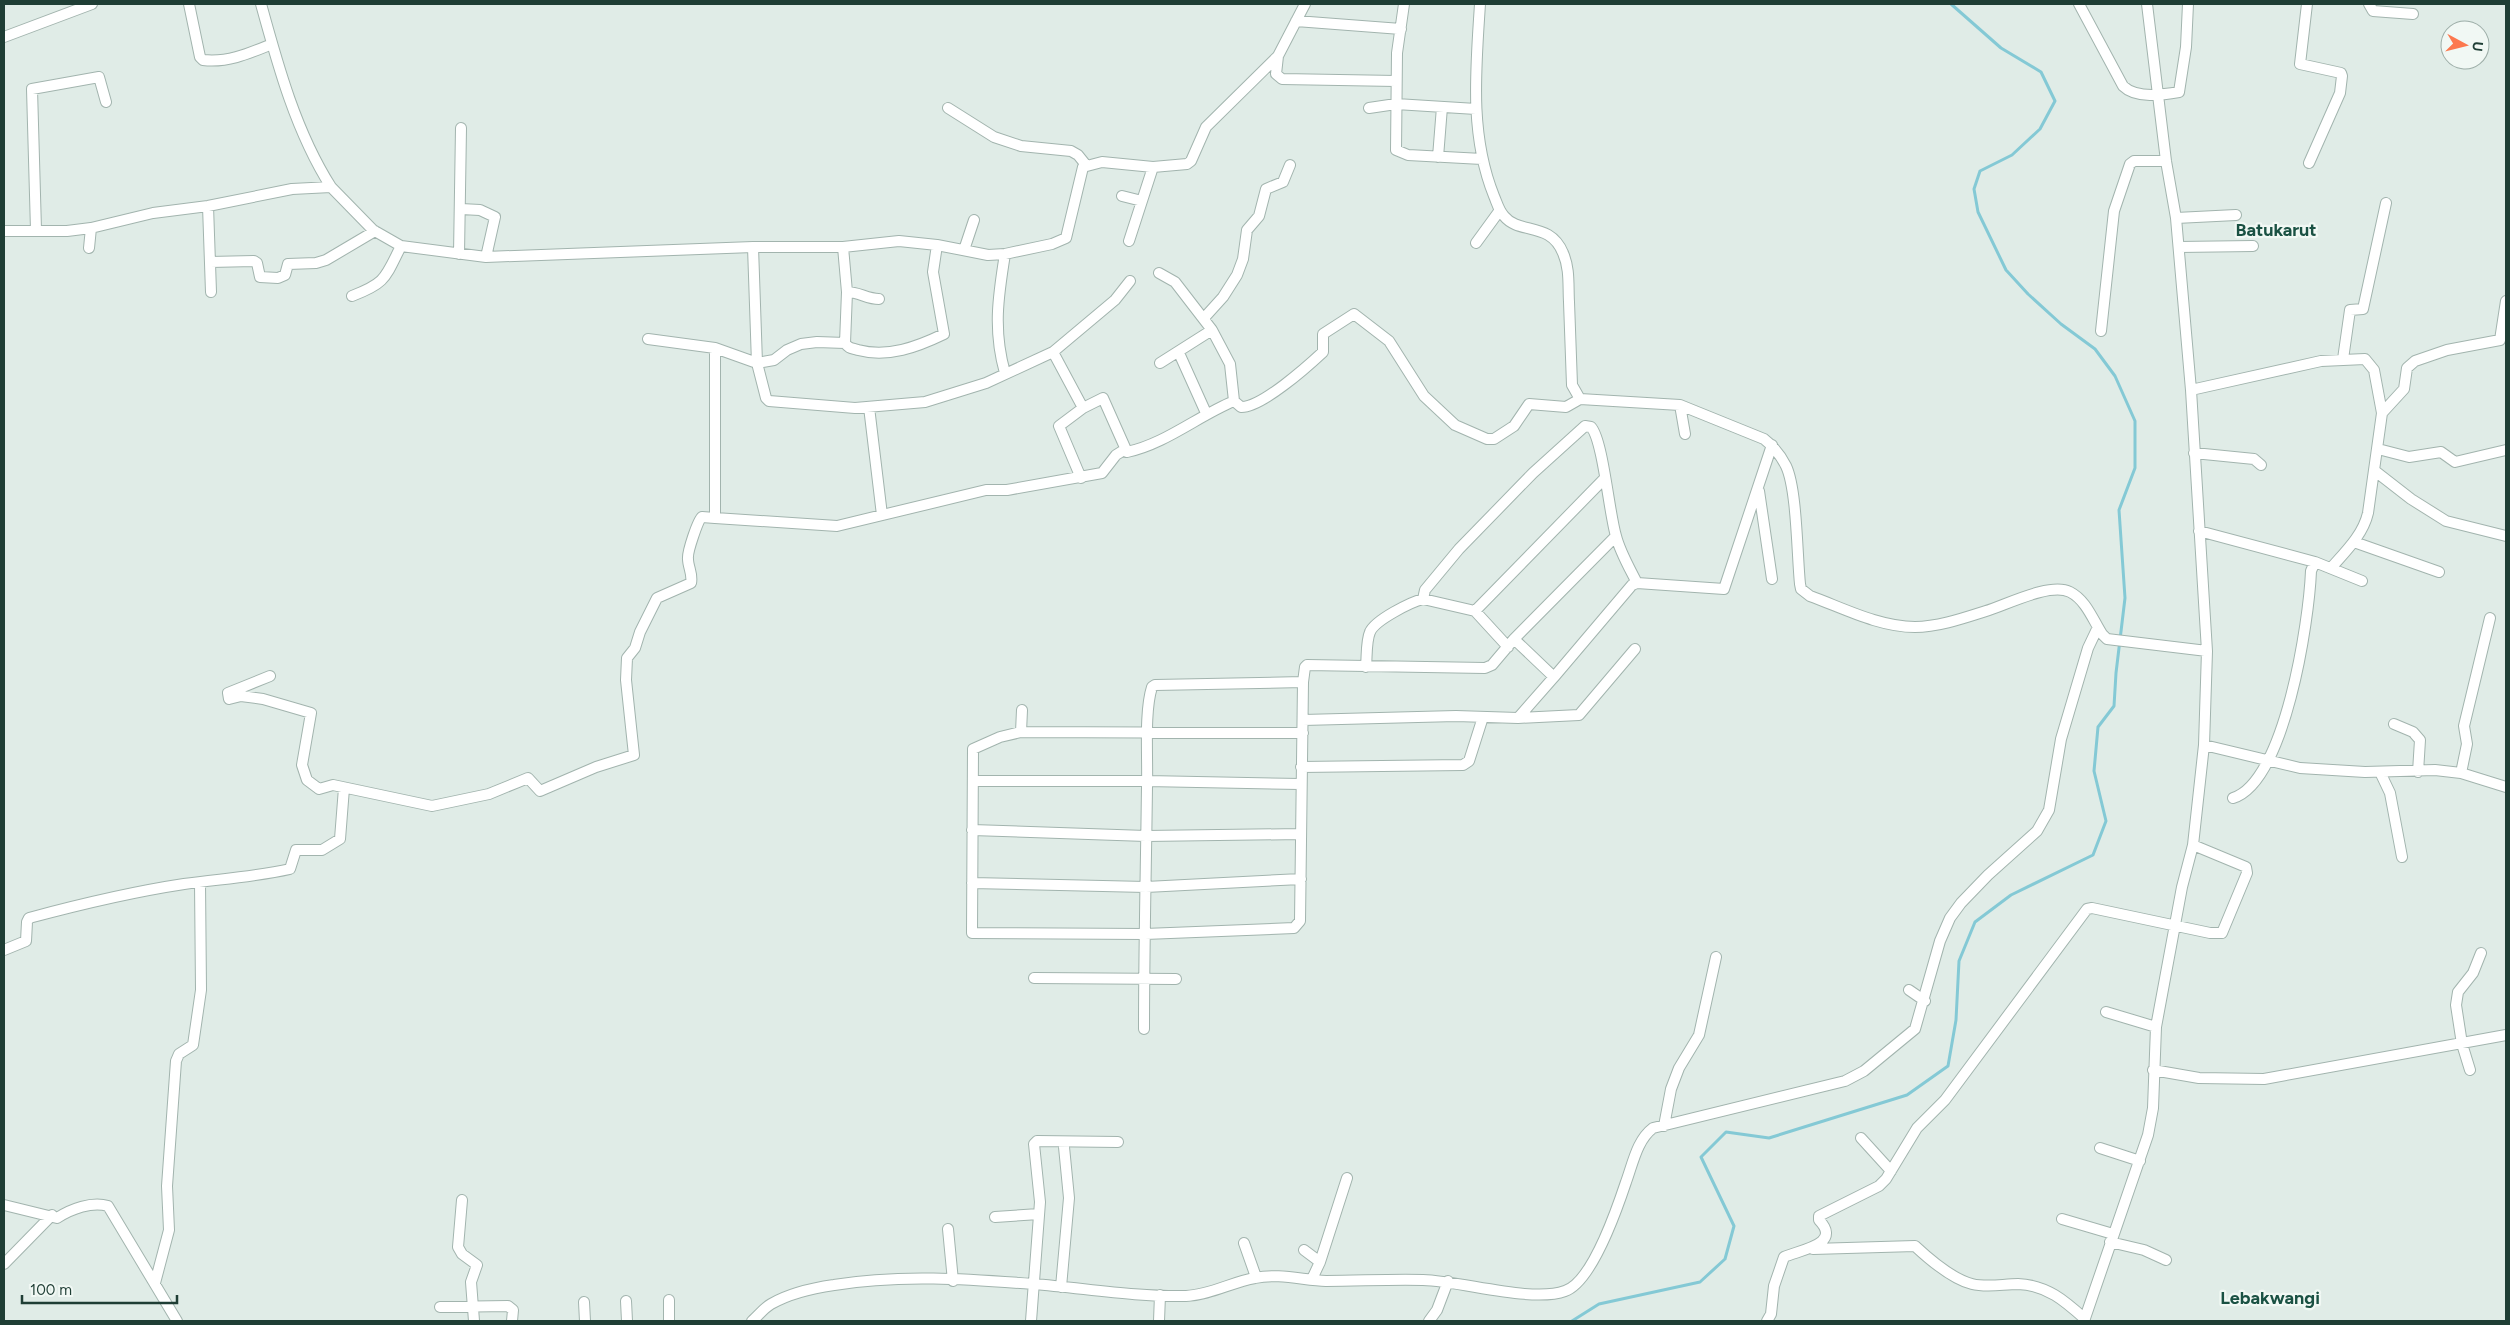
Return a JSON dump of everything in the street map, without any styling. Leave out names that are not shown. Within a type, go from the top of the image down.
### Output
[{"type":"street","points":[[4,37],[92,4]]},
{"type":"street","points":[[189,4],[200,57],[203,60],[228,59],[272,44]]},
{"type":"street","points":[[261,4],[272,44],[305,138],[316,164],[331,188],[375,231],[400,246],[486,256],[753,247],[843,247],[899,241],[937,245],[988,255],[1005,254],[1052,244],[1066,238],[1080,175],[1086,165],[1126,160],[1153,166],[1183,166],[1191,161],[1206,127],[1278,56],[1305,4]]},
{"type":"street","points":[[1404,4],[1396,81],[1396,150],[1408,155],[1482,160]]},
{"type":"street","points":[[1480,4],[1476,109],[1482,160],[1500,210],[1508,220],[1538,230],[1557,243],[1566,262],[1572,385],[1577,401]]},
{"type":"street","points":[[2079,4],[2123,86],[2132,92],[2158,95],[2180,92],[2186,47],[2188,4]]},
{"type":"street","points":[[1766,1321],[1771,1314],[1774,1286],[1784,1257],[1796,1252],[1812,1249],[1914,1246],[1934,1262],[1969,1284],[1990,1286],[2018,1284],[2054,1293],[2088,1318],[2111,1238],[2140,1161],[2151,1122],[2153,1070],[2148,1024],[2175,925],[2193,845],[2204,745],[2207,651],[2191,390],[2176,218],[2166,161],[2147,4]]},
{"type":"street","points":[[2307,4],[2300,64],[2341,73],[2342,76],[2340,93],[2309,162]]},
{"type":"street","points":[[2369,4],[2372,11],[2413,14]]},
{"type":"street","points":[[1296,21],[1401,29]]},
{"type":"street","points":[[1278,56],[1276,74],[1282,79],[1396,81]]},
{"type":"street","points":[[36,230],[32,89],[99,77],[106,102]]},
{"type":"street","points":[[1369,108],[1396,104],[1476,109]]},
{"type":"street","points":[[1438,157],[1442,107]]},
{"type":"street","points":[[948,108],[994,137],[1021,146],[1071,151],[1078,155],[1086,165]]},
{"type":"street","points":[[459,254],[461,128]]},
{"type":"street","points":[[2101,331],[2114,211],[2130,164],[2134,161],[2166,161]]},
{"type":"street","points":[[1204,318],[1223,297],[1236,275],[1243,259],[1247,230],[1257,220],[1266,189],[1283,182],[1290,165]]},
{"type":"street","points":[[1129,241],[1153,166]]},
{"type":"street","points":[[4,230],[67,231],[91,228],[153,213],[208,206],[292,189],[331,188]]},
{"type":"street","points":[[1122,196],[1142,201]]},
{"type":"street","points":[[2343,359],[2350,310],[2363,309],[2386,203]]},
{"type":"street","points":[[208,206],[211,292]]},
{"type":"street","points":[[461,209],[480,210],[495,218],[486,256]]},
{"type":"street","points":[[1476,243],[1500,210]]},
{"type":"street","points":[[2176,218],[2236,214]]},
{"type":"street","points":[[964,250],[974,220]]},
{"type":"street","points":[[89,248],[91,228]]},
{"type":"street","points":[[210,262],[254,261],[257,263],[260,277],[278,278],[285,275],[288,264],[316,263],[326,260],[375,231]]},
{"type":"street","points":[[648,339],[715,348],[757,363],[774,360],[787,350],[801,344],[817,342],[845,344],[850,348],[865,352],[890,353],[920,346],[944,334],[932,272],[937,245]]},
{"type":"street","points":[[352,296],[376,286],[384,280],[400,246]]},
{"type":"street","points":[[2178,247],[2253,246]]},
{"type":"street","points":[[753,247],[757,363],[766,398],[769,401],[869,408],[933,400],[986,383],[1054,352],[1115,300],[1130,281]]},
{"type":"street","points":[[843,247],[847,292],[845,344]]},
{"type":"street","points":[[1005,254],[998,298],[996,335],[1005,373]]},
{"type":"street","points":[[1159,273],[1175,282],[1212,330],[1230,364],[1234,401],[1241,407],[1245,408],[1259,402],[1291,380],[1323,352],[1323,334],[1354,314],[1389,341],[1424,396],[1455,425],[1491,439],[1514,426],[1526,405],[1566,407],[1577,401],[1680,404],[1756,436],[1772,445],[1786,466],[1791,483],[1800,584],[1801,589],[1810,596],[1878,621],[1899,626],[1917,627],[1979,613],[2028,596],[2065,590],[2080,599],[2104,637],[2126,643],[2207,651]]},
{"type":"street","points":[[847,292],[861,293],[870,299],[879,299]]},
{"type":"street","points":[[2382,414],[2404,389],[2407,368],[2415,361],[2447,350],[2500,340],[2506,301]]},
{"type":"street","points":[[1160,363],[1179,353],[1212,330]]},
{"type":"street","points":[[715,348],[715,518]]},
{"type":"street","points":[[1054,352],[1083,408]]},
{"type":"street","points":[[1179,353],[1206,413]]},
{"type":"street","points":[[2191,390],[2321,361],[2365,359],[2371,364],[2382,414],[2367,520],[2354,542],[2331,568]]},
{"type":"street","points":[[1081,478],[1060,426],[1083,408],[1103,398],[1124,450]]},
{"type":"street","points":[[270,676],[228,694],[229,700],[241,696],[264,699],[311,713],[302,765],[305,776],[319,789],[333,786],[432,806],[489,794],[528,778],[540,791],[596,767],[634,755],[626,680],[627,658],[635,648],[640,632],[657,598],[691,583],[692,576],[687,560],[689,548],[695,536],[698,521],[702,517],[833,526],[986,490],[1007,490],[1081,478],[1104,472],[1118,454],[1124,450],[1130,451],[1169,435],[1206,413],[1234,401]]},
{"type":"street","points":[[1680,404],[1685,434]]},
{"type":"street","points":[[869,408],[882,515]]},
{"type":"street","points":[[1424,599],[1425,590],[1459,549],[1533,473],[1585,426],[1591,427],[1598,438],[1604,479],[1616,536],[1637,582]]},
{"type":"street","points":[[1518,718],[1628,588],[1637,582],[1725,588],[1772,445]]},
{"type":"street","points":[[2378,449],[2409,458],[2441,452],[2455,462],[2506,450]]},
{"type":"street","points":[[2194,453],[2254,459],[2261,465]]},
{"type":"street","points":[[2375,471],[2411,499],[2446,521],[2506,536]]},
{"type":"street","points":[[1475,611],[1604,479]]},
{"type":"street","points":[[1758,487],[1772,579]]},
{"type":"street","points":[[2199,531],[2315,562],[2362,580]]},
{"type":"street","points":[[1303,733],[1148,734],[1022,732],[1000,737],[973,750],[972,932],[1145,934],[1294,928],[1300,921],[1300,784],[1303,733],[1304,667],[1307,665],[1485,668],[1492,665],[1511,643],[1616,536]]},
{"type":"street","points":[[2354,542],[2439,572]]},
{"type":"street","points":[[2233,798],[2246,792],[2270,759],[2294,688],[2311,571],[2315,562]]},
{"type":"street","points":[[1366,667],[1370,633],[1374,626],[1414,601],[1424,599],[1475,611],[1554,677]]},
{"type":"street","points":[[2461,773],[2467,744],[2464,726],[2490,618]]},
{"type":"street","points":[[752,1321],[771,1304],[807,1289],[861,1280],[1033,1284],[1189,1296],[1256,1277],[1448,1281],[1522,1294],[1555,1294],[1577,1285],[1593,1261],[1620,1199],[1643,1137],[1653,1128],[1856,1077],[1904,1040],[1915,1029],[1925,1001],[1940,941],[1950,918],[1961,903],[1988,875],[2037,831],[2049,810],[2061,739],[2088,648],[2098,627]]},
{"type":"street","points":[[1303,720],[1518,718],[1579,715],[1634,649]]},
{"type":"street","points":[[1144,1029],[1148,734],[1152,687],[1155,685],[1304,682]]},
{"type":"street","points":[[1022,710],[1022,732]]},
{"type":"street","points":[[1301,767],[1463,765],[1469,761],[1483,717]]},
{"type":"street","points":[[2394,724],[2413,732],[2420,740],[2418,772]]},
{"type":"street","points":[[2204,745],[2270,759],[2300,768],[2380,772],[2435,770],[2461,773],[2506,787]]},
{"type":"street","points":[[2380,772],[2390,793],[2402,857]]},
{"type":"street","points":[[973,781],[1147,780],[1300,784]]},
{"type":"street","points":[[4,950],[26,941],[27,922],[30,918],[104,898],[200,883],[262,876],[290,869],[296,850],[322,850],[338,841],[341,836],[344,788]]},
{"type":"street","points":[[972,830],[1146,836],[1300,834]]},
{"type":"street","points":[[1812,1249],[1822,1242],[1825,1235],[1824,1225],[1819,1220],[1819,1216],[1879,1186],[1891,1171],[1917,1128],[1945,1100],[2005,1022],[2045,962],[2087,909],[2092,908],[2222,933],[2247,873],[2246,866],[2193,845]]},
{"type":"street","points":[[972,883],[1146,886],[1300,879]]},
{"type":"street","points":[[155,1283],[169,1230],[167,1186],[176,1061],[179,1054],[192,1045],[201,994],[200,883]]},
{"type":"street","points":[[2470,1070],[2462,1044],[2456,1005],[2458,992],[2473,973],[2482,953]]},
{"type":"street","points":[[1664,1126],[1671,1089],[1684,1057],[1699,1035],[1716,957]]},
{"type":"street","points":[[1034,978],[1176,979]]},
{"type":"street","points":[[1909,990],[1925,1001]]},
{"type":"street","points":[[2106,1012],[2148,1024]]},
{"type":"street","points":[[2153,1070],[2199,1078],[2264,1079],[2506,1036]]},
{"type":"street","points":[[1861,1138],[1891,1171]]},
{"type":"street","points":[[1030,1321],[1039,1214],[1036,1142],[1118,1142]]},
{"type":"street","points":[[1061,1287],[1069,1198],[1064,1147]]},
{"type":"street","points":[[2100,1148],[2140,1161]]},
{"type":"street","points":[[1312,1279],[1320,1262],[1347,1178]]},
{"type":"street","points":[[462,1200],[458,1247],[462,1254],[477,1265],[471,1282],[474,1321]]},
{"type":"street","points":[[4,1205],[52,1215],[57,1218],[67,1210],[99,1204],[108,1206],[177,1321]]},
{"type":"street","points":[[995,1217],[1039,1214]]},
{"type":"street","points":[[4,1264],[52,1215]]},
{"type":"street","points":[[2062,1219],[2166,1260]]},
{"type":"street","points":[[948,1229],[953,1281]]},
{"type":"street","points":[[1244,1243],[1256,1277]]},
{"type":"street","points":[[1304,1250],[1320,1262]]},
{"type":"street","points":[[1429,1321],[1437,1310],[1448,1281]]},
{"type":"street","points":[[1159,1321],[1160,1295]]},
{"type":"street","points":[[669,1300],[669,1321]]},
{"type":"street","points":[[626,1301],[627,1321]]},
{"type":"street","points":[[584,1302],[585,1321]]},
{"type":"street","points":[[440,1307],[472,1305],[511,1307],[512,1321]]},
{"type":"waterway","points":[[1572,1321],[1599,1304],[1700,1282],[1725,1259],[1734,1226],[1701,1157],[1726,1132],[1769,1138],[1907,1095],[1948,1066],[1956,1020],[1959,961],[1975,922],[2011,895],[2093,855],[2106,821],[2094,771],[2098,727],[2114,706],[2125,598],[2119,510],[2135,468],[2135,421],[2115,376],[2095,349],[2061,324],[2028,294],[2006,270],[1978,212],[1974,189],[1980,171],[2012,155],[2040,129],[2055,101],[2041,72],[2001,48],[1951,4]]},
{"type":"district","name":"Batukarut","points":[[2276,230]]},
{"type":"district","name":"Lebakwangi","points":[[2270,1298]]}]
